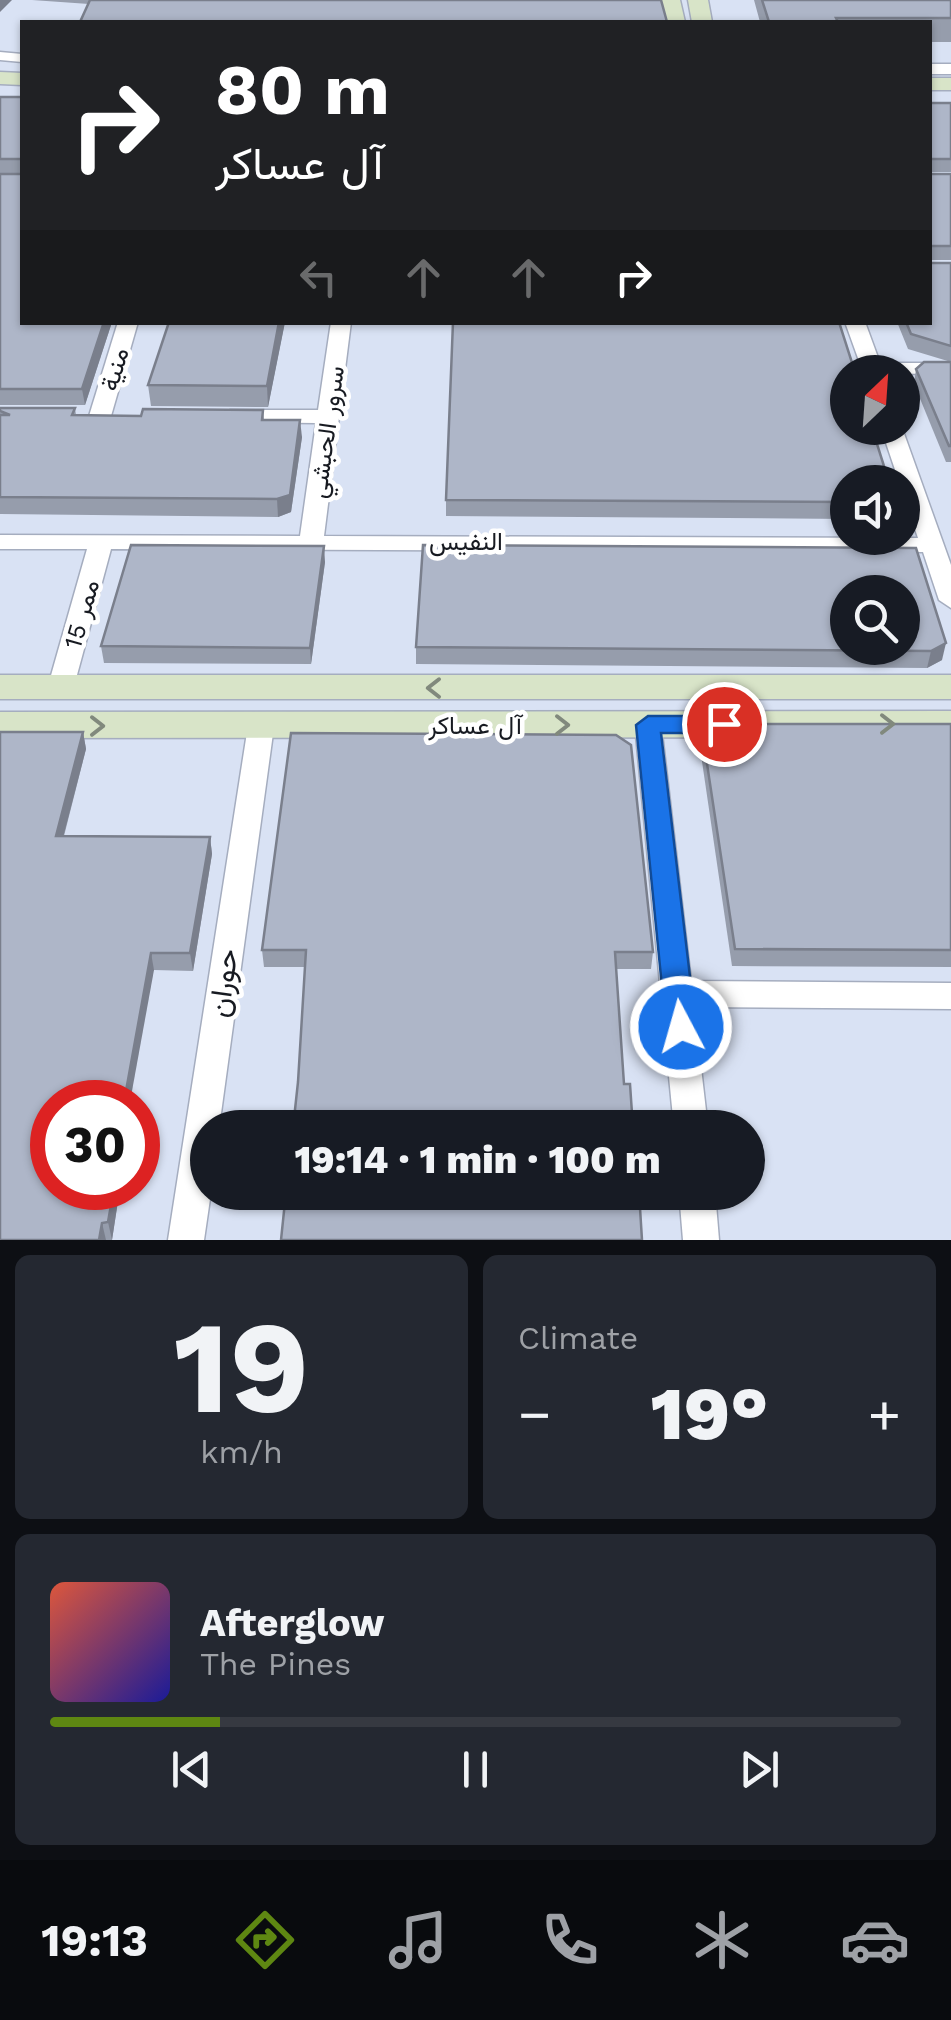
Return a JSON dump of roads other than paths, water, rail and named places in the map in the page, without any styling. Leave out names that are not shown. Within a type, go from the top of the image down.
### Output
[{"type":"street","name":"منية","points":[[99,416],[127,325]]},
{"type":"street","name":"سرور الحبشي","points":[[311,542],[341,325]]},
{"type":"street","points":[[856,325],[867,355]]},
{"type":"street","points":[[920,370],[951,370]]},
{"type":"street","points":[[214,416],[327,416]]},
{"type":"street","points":[[898,445],[951,600]]},
{"type":"street","name":"النفيس","points":[[0,542],[932,544]]},
{"type":"street","name":"ممر 15","points":[[61,686],[101,542]]},
{"type":"street","name":"آل عساكر","points":[[0,687],[61,686],[648,725],[951,724]]},
{"type":"street","name":"آل عساكر","points":[[0,725],[261,726],[361,706],[951,687]]},
{"type":"street","points":[[648,725],[688,1110]]},
{"type":"street","name":"حوران","points":[[186,1240],[261,726]]},
{"type":"street","points":[[678,994],[951,996]]},
{"type":"street","points":[[699,1210],[702,1240]]}]
